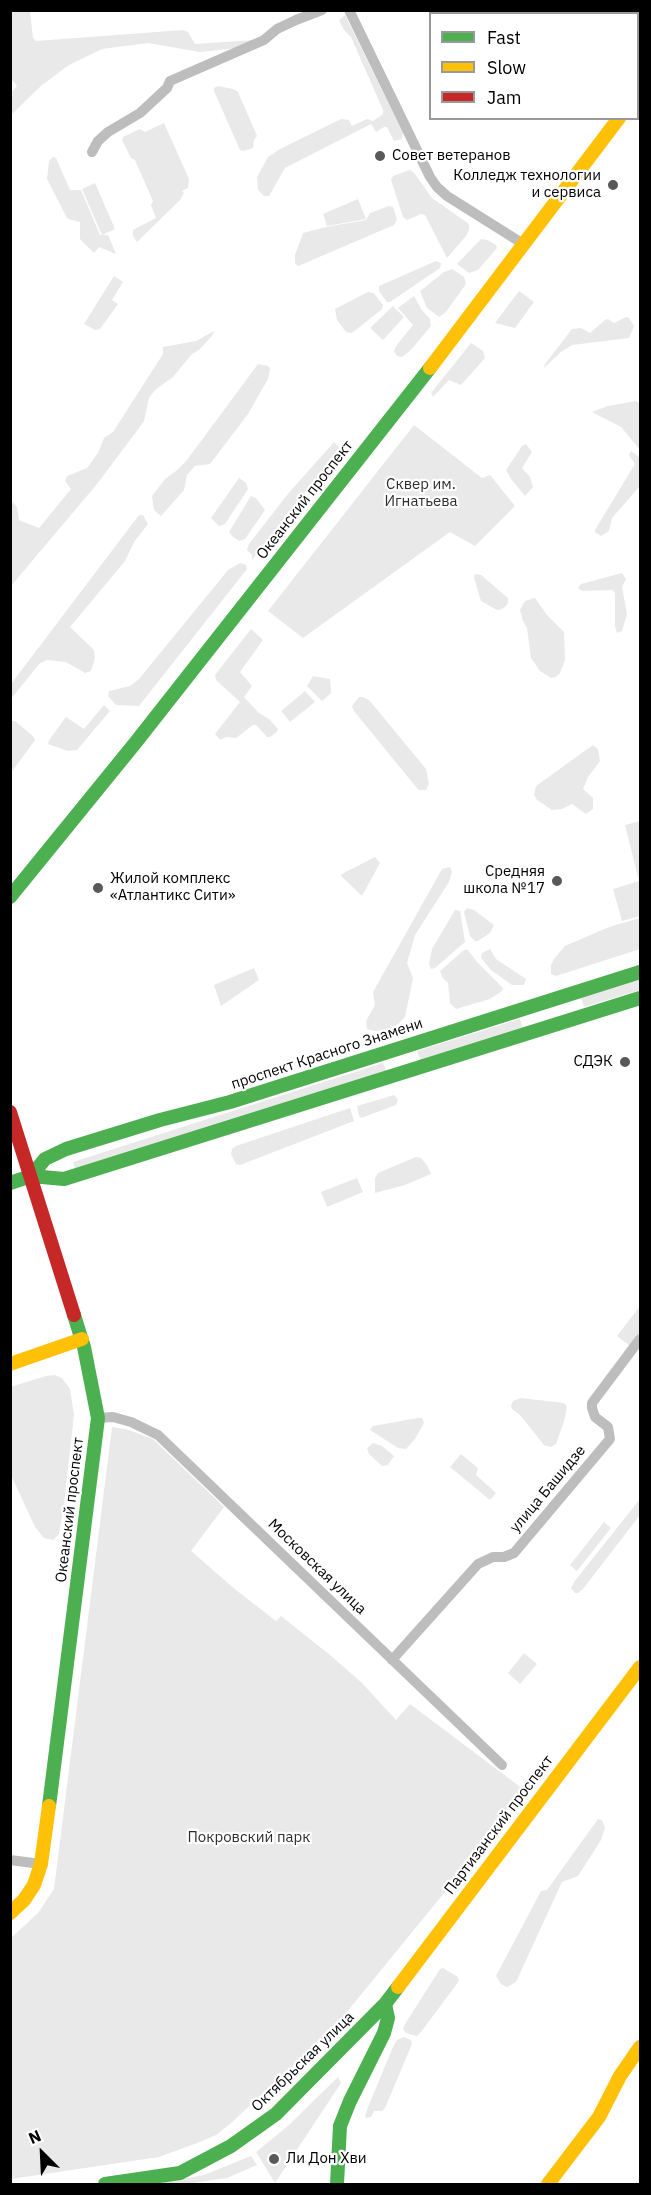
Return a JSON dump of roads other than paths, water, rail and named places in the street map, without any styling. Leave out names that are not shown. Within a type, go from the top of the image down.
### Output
[{"type":"main road","name":"Океанский проспект","points":[[10,897],[136,742],[525,245],[619,120]]},
{"type":"main road","name":"проспект Красного Знамени","points":[[30,1176],[45,1158],[66,1149],[160,1120],[230,1102],[640,972]]},
{"type":"main road","name":"проспект Красного Знамени","points":[[10,1183],[30,1176],[64,1179],[640,998]]},
{"type":"main road","name":"Океанский проспект","points":[[10,1112],[82,1339],[98,1418],[41,1864],[34,1885],[24,1900],[10,1913]]},
{"type":"main road","points":[[10,1364],[82,1339]]},
{"type":"main road","name":"Партизанский проспект","points":[[385,2004],[640,1667]]},
{"type":"main road","points":[[337,2184],[340,2126],[384,2033],[388,2018],[385,2004]]},
{"type":"main road","name":"Октябрьская улица","points":[[105,2184],[180,2173],[231,2146],[276,2114],[385,2004]]},
{"type":"main road","points":[[548,2184],[601,2115],[620,2076],[640,2047]]},
{"type":"street","points":[[92,152],[98,141],[108,132],[140,113],[167,88],[170,81],[264,40],[277,28],[322,10]]},
{"type":"street","points":[[349,10],[430,177],[437,187],[447,196],[525,245]]},
{"type":"street","name":"улица Башидзе","points":[[393,1660],[478,1564],[494,1557],[504,1557],[514,1553],[610,1439],[608,1427],[595,1417],[592,1403],[640,1339]]},
{"type":"street","name":"Московская улица","points":[[98,1418],[112,1417],[131,1422],[158,1435],[502,1765]]},
{"type":"street","points":[[10,1860],[41,1864]]},
{"type":"place","name":"Совет ветеранов","points":[[380,156]]},
{"type":"place","name":"Колледж технологии и сервиса","points":[[613,185]]},
{"type":"place","name":"Средняя школа №17","points":[[557,881]]},
{"type":"place","name":"Жилой комплекс «Атлантикс Сити»","points":[[98,888]]},
{"type":"place","name":"СДЭК","points":[[625,1062]]},
{"type":"place","name":"Ли Дон Хви","points":[[274,2159]]},
{"type":"park label","name":"Cквер им. Игнатьева","points":[[421,494]]},
{"type":"park label","name":"Покровский парк","points":[[249,1838]]}]
